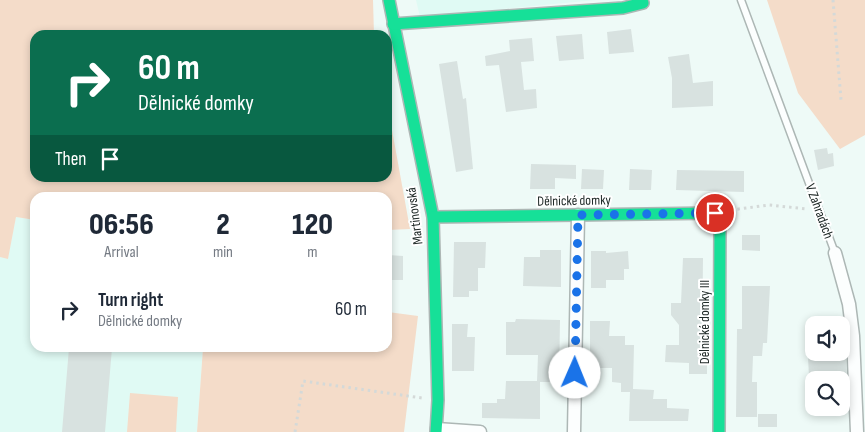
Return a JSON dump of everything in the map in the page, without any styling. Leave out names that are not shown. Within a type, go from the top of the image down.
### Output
[{"type":"street","name":"Martinovská","points":[[389,0],[433,217],[438,400],[437,431]]},
{"type":"street","points":[[393,24],[624,8],[643,3]]},
{"type":"street","name":"Dělnické domky","points":[[433,217],[715,213]]},
{"type":"street","name":"Dělnické domky III","points":[[715,213],[720,224],[719,432]]},
{"type":"street","points":[[574,432],[578,215]]},
{"type":"street","name":"V Zahradách","points":[[835,253],[849,304],[853,336],[857,432]]},
{"type":"street","points":[[437,431],[480,432]]},
{"type":"lane","name":"V Zahradách","points":[[740,0],[835,253]]},
{"type":"path","points":[[833,0],[841,100]]},
{"type":"path","points":[[747,206],[820,210]]},
{"type":"path","points":[[295,432],[303,381],[438,400]]},
{"type":"shaded area","points":[[0,0],[373,0],[374,30],[30,30],[30,182],[392,182],[392,130],[410,229],[392,230],[392,192],[30,192],[30,219],[16,217],[8,259],[0,257]]},
{"type":"shaded area","points":[[416,0],[596,0],[420,17]]},
{"type":"shaded area","points":[[767,0],[865,0],[865,135],[840,149],[798,93]]},
{"type":"shaded area","points":[[16,217],[30,219],[30,352],[203,352],[197,432],[0,432],[0,257],[8,258]]},
{"type":"shaded area","points":[[392,313],[418,316],[404,432],[197,432],[203,352],[392,352]]},
{"type":"shaded area","points":[[130,393],[178,397],[176,432],[127,432]]},
{"type":"building","points":[[631,29],[634,52],[609,54],[607,32]]},
{"type":"building","points":[[582,34],[584,59],[559,61],[556,36]]},
{"type":"building","points":[[532,38],[534,61],[521,62],[524,90],[536,89],[537,108],[506,112],[499,65],[486,66],[485,56],[510,51],[509,40]]},
{"type":"building","points":[[689,54],[693,83],[713,81],[713,106],[672,108],[672,78],[668,57]]},
{"type":"building","points":[[457,61],[463,99],[466,98],[473,169],[456,172],[439,64]]},
{"type":"building","points":[[827,148],[828,154],[833,153],[834,166],[818,170],[814,150]]},
{"type":"building","points":[[531,164],[576,165],[576,179],[555,178],[555,189],[530,189]]},
{"type":"building","points":[[582,169],[604,170],[603,189],[581,189]]},
{"type":"building","points":[[630,169],[652,170],[651,190],[629,190]]},
{"type":"building","points":[[677,170],[744,171],[744,192],[676,190]]},
{"type":"building","points":[[742,235],[760,235],[760,251],[742,250]]},
{"type":"building","points":[[454,242],[486,242],[485,268],[478,268],[478,291],[469,291],[469,297],[453,297]]},
{"type":"building","points":[[540,250],[561,250],[561,287],[523,286],[524,257],[540,257]]},
{"type":"building","points":[[591,251],[606,251],[606,253],[628,251],[629,269],[624,269],[624,280],[606,280],[606,288],[591,288]]},
{"type":"building","points":[[392,255],[403,256],[403,280],[392,280]]},
{"type":"building","points":[[683,258],[703,258],[702,346],[707,346],[707,374],[689,374],[689,363],[665,362],[666,345],[679,345],[679,325],[671,315],[671,303],[681,303]]},
{"type":"building","points":[[742,286],[770,286],[767,343],[763,343],[762,356],[753,356],[752,382],[757,382],[757,417],[736,417],[737,329],[742,329]]},
{"type":"building","points":[[516,319],[560,320],[559,382],[540,382],[540,419],[482,418],[482,403],[497,403],[497,399],[505,399],[506,381],[537,381],[538,355],[506,355],[506,322],[515,322]]},
{"type":"building","points":[[590,321],[610,321],[609,336],[625,336],[625,345],[634,345],[633,389],[654,390],[653,399],[667,399],[667,408],[689,409],[688,421],[629,421],[630,392],[621,392],[621,383],[612,382],[612,368],[590,368]]},
{"type":"building","points":[[452,324],[468,324],[467,337],[475,337],[474,371],[452,371]]},
{"type":"building","points":[[69,352],[112,352],[105,432],[62,432]]},
{"type":"building","points":[[808,361],[846,361],[847,371],[809,371]]},
{"type":"building","points":[[758,414],[777,414],[777,427],[758,427]]},
{"type":"traffic: fast","points":[[389,0],[433,217],[438,400],[436,432]]},
{"type":"traffic: fast","points":[[393,24],[623,8],[643,3]]},
{"type":"traffic: fast","points":[[433,217],[715,213],[720,224],[719,432]]},
{"type":"route","points":[[575,373],[578,215],[715,213]]}]
